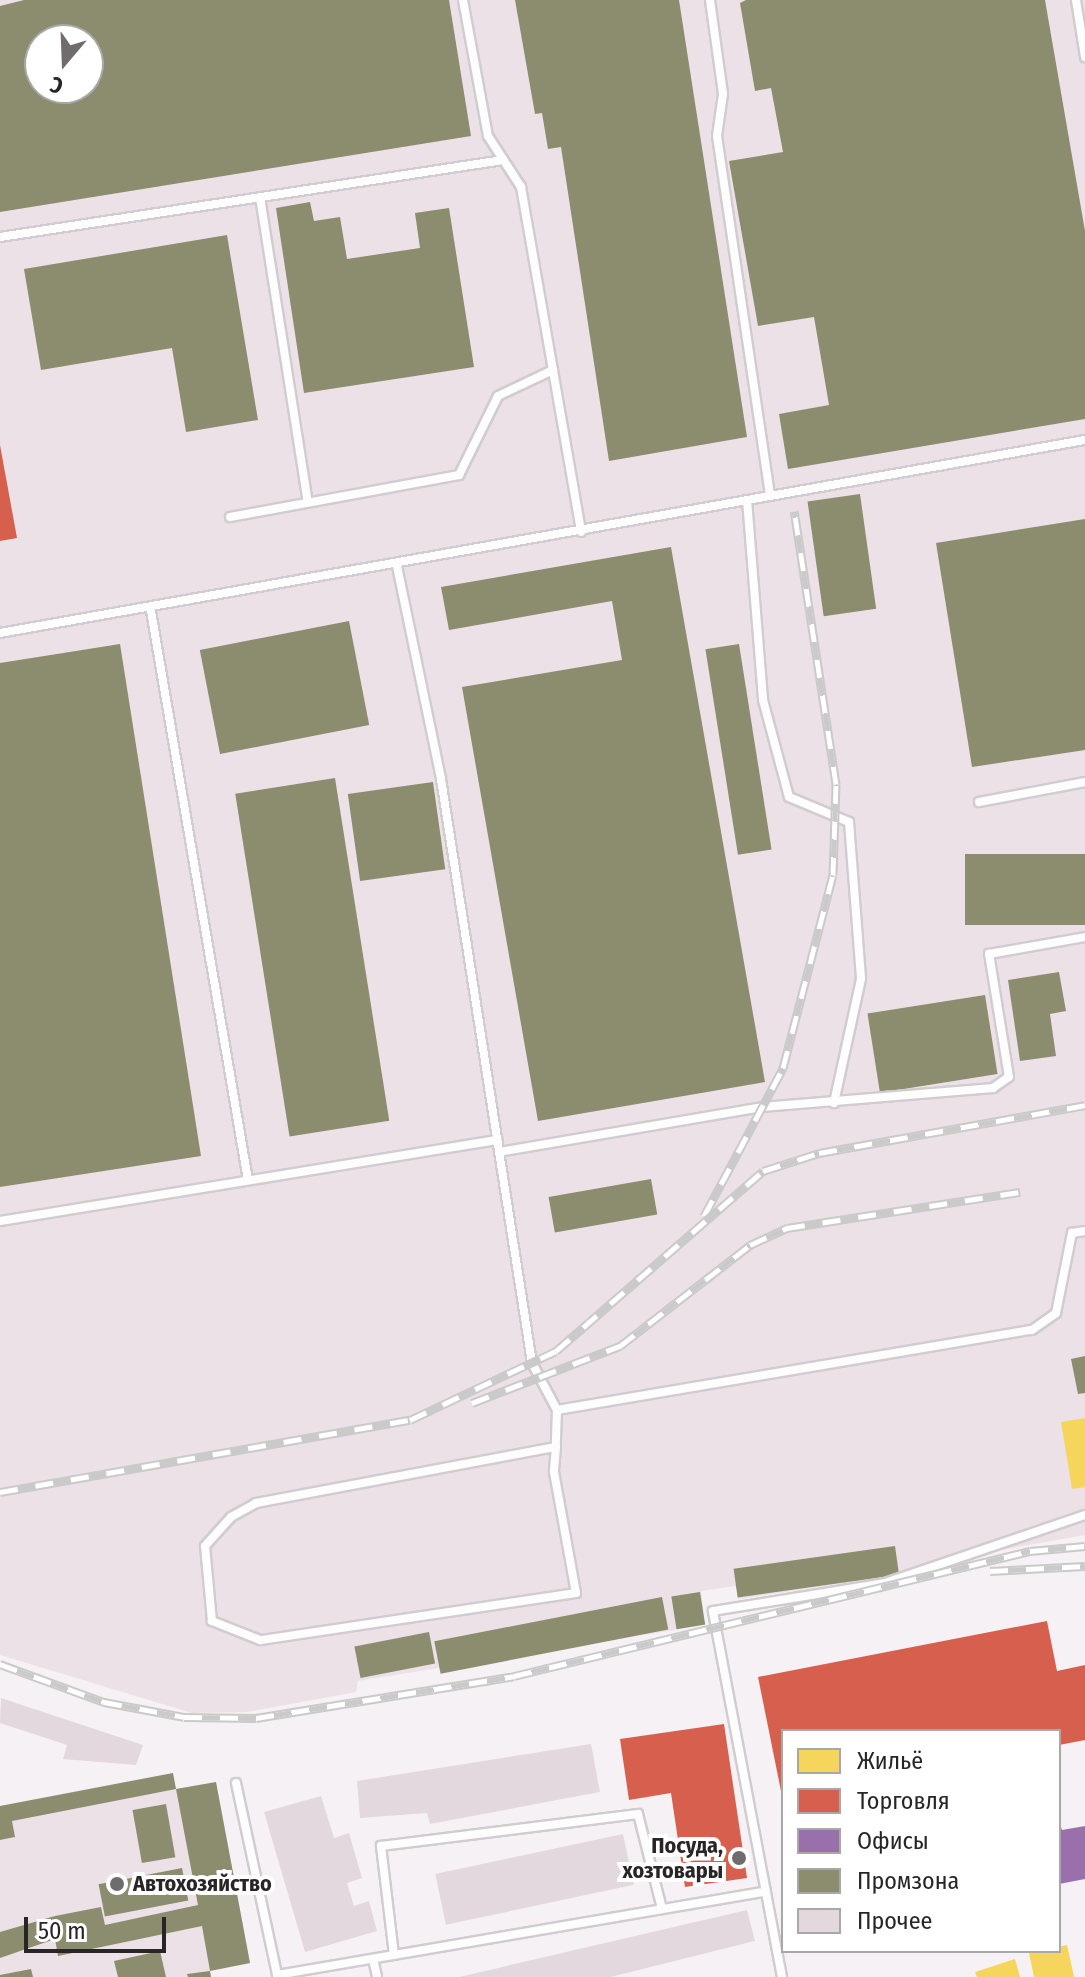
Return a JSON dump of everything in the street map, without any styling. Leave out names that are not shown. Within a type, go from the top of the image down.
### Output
[{"type":"lane","points":[[463,0],[488,136],[521,187],[581,532]]},
{"type":"lane","points":[[710,0],[723,94],[717,136],[770,496]]},
{"type":"lane","points":[[1076,0],[1085,57]]},
{"type":"lane","points":[[0,237],[503,160]]},
{"type":"lane","points":[[260,197],[308,502]]},
{"type":"lane","points":[[230,517],[459,475],[498,396],[553,370]]},
{"type":"lane","points":[[0,633],[151,611],[1085,440]]},
{"type":"lane","points":[[747,500],[763,700],[789,797],[849,822],[861,979],[834,1103]]},
{"type":"lane","points":[[397,566],[441,779],[532,1363],[557,1410],[556,1447],[554,1472],[576,1593],[260,1640],[212,1621],[205,1546],[256,1503],[556,1447]]},
{"type":"lane","points":[[151,611],[248,1180]]},
{"type":"lane","points":[[979,802],[1085,782]]},
{"type":"lane","points":[[499,1152],[762,1107],[993,1088],[1009,1077],[989,954],[1085,937]]},
{"type":"lane","points":[[0,1221],[497,1140]]},
{"type":"lane","points":[[557,1410],[1032,1330],[1056,1313],[1072,1233],[1085,1231]]},
{"type":"lane","points":[[782,1977],[713,1611],[885,1583],[1085,1515]]},
{"type":"lane","points":[[236,1783],[277,1975],[766,1891]]},
{"type":"lane","points":[[394,1955],[381,1846],[638,1814],[662,1909]]},
{"type":"lane","points":[[373,1959],[377,1977]]},
{"type":"shaded area","points":[[0,0],[1085,0],[1085,1535],[933,1562],[899,1575],[739,1599],[736,1586],[701,1591],[705,1625],[358,1681],[356,1692],[247,1712],[192,1713],[0,1655]]},
{"type":"shaded area","name":"Автохозяйство","points":[[173,1773],[176,1789],[216,1782],[250,1963],[210,1970],[211,1977],[0,1977],[0,1806]]},
{"type":"building: Жильё","points":[[1085,1418],[1085,1487],[1072,1489],[1061,1422]]},
{"type":"building: Жильё","points":[[1067,1945],[1074,1977],[1034,1977],[1029,1953],[1061,1953],[1061,1946]]},
{"type":"building: Жильё","points":[[1015,1959],[1020,1977],[977,1977],[975,1972]]},
{"type":"building: Торговля","points":[[0,445],[17,538],[0,541]]},
{"type":"building: Торговля","points":[[1047,1621],[1057,1671],[1085,1665],[1085,1740],[1061,1745],[1061,1729],[781,1729],[781,1791],[758,1677]]},
{"type":"building: Торговля","points":[[724,1724],[747,1878],[685,1887],[671,1793],[629,1800],[620,1739]]},
{"type":"building: Офисы","points":[[1085,1826],[1085,1879],[1061,1884],[1061,1827],[1062,1830]]},
{"type":"building: Промзона","points":[[24,0],[449,0],[471,136],[0,212],[0,6]]},
{"type":"building: Промзона","points":[[515,0],[679,0],[747,437],[609,461],[561,147],[548,149],[542,113],[535,114]]},
{"type":"building: Промзона","points":[[746,0],[1045,0],[1085,231],[1085,419],[788,469],[779,414],[829,405],[814,317],[758,326],[729,161],[783,152],[771,88],[755,91],[740,3]]},
{"type":"building: Промзона","points":[[310,202],[314,221],[340,217],[347,259],[420,248],[415,213],[449,208],[474,367],[304,393],[276,208]]},
{"type":"building: Промзона","points":[[227,235],[258,420],[186,432],[172,348],[41,370],[24,269]]},
{"type":"building: Промзона","points":[[860,494],[876,609],[824,616],[808,501]]},
{"type":"building: Промзона","points":[[1085,519],[1085,750],[972,767],[936,543]]},
{"type":"building: Промзона","points":[[671,547],[765,1082],[538,1121],[462,687],[622,660],[612,601],[449,630],[441,587]]},
{"type":"building: Промзона","points":[[349,621],[369,725],[220,754],[200,650]]},
{"type":"building: Промзона","points":[[120,644],[201,1156],[0,1187],[0,663]]},
{"type":"building: Промзона","points":[[739,644],[772,849],[738,855],[705,649]]},
{"type":"building: Промзона","points":[[335,778],[389,1121],[290,1137],[235,794]]},
{"type":"building: Промзона","points":[[433,782],[445,869],[360,881],[348,794]]},
{"type":"building: Промзона","points":[[965,854],[1085,854],[1085,925],[965,925]]},
{"type":"building: Промзона","points":[[1059,972],[1066,1011],[1050,1014],[1056,1056],[1020,1061],[1008,980]]},
{"type":"building: Промзона","points":[[985,995],[998,1074],[880,1093],[867,1014]]},
{"type":"building: Промзона","points":[[651,1179],[657,1214],[555,1233],[549,1197]]},
{"type":"building: Промзона","points":[[1085,1356],[1085,1393],[1078,1394],[1071,1359]]},
{"type":"building: Промзона","points":[[895,1546],[899,1575],[738,1597],[734,1569]]},
{"type":"building: Промзона","points":[[700,1592],[705,1625],[677,1629],[671,1597]]},
{"type":"building: Промзона","points":[[662,1597],[668,1629],[441,1674],[434,1641]]},
{"type":"building: Промзона","points":[[429,1632],[435,1663],[361,1678],[354,1647]]},
{"type":"building: Промзона","points":[[173,1773],[176,1789],[12,1821],[15,1837],[0,1840],[0,1806]]},
{"type":"building: Промзона","points":[[216,1782],[250,1963],[210,1971],[202,1926],[58,1956],[55,1939],[0,1958],[0,1932],[55,1916],[101,1907],[105,1925],[198,1905],[176,1789]]},
{"type":"building: Промзона","points":[[166,1804],[175,1857],[142,1863],[133,1810]]},
{"type":"building: Промзона","points":[[182,1868],[188,1900],[105,1917],[99,1884]]},
{"type":"building: Промзона","points":[[160,1951],[166,1977],[118,1977],[114,1961]]},
{"type":"building: Промзона","points":[[31,1969],[33,1977],[0,1977],[0,1975]]},
{"type":"building: Промзона","points":[[210,1971],[211,1977],[188,1977],[187,1974]]},
{"type":"building: Прочее","points":[[1,1698],[143,1745],[136,1765],[63,1759],[67,1745],[0,1723]]},
{"type":"building: Прочее","points":[[591,1744],[600,1792],[430,1824],[427,1813],[360,1818],[357,1781]]},
{"type":"building: Прочее","points":[[321,1796],[334,1838],[349,1833],[362,1878],[347,1883],[354,1906],[369,1901],[377,1931],[305,1952],[264,1812]]},
{"type":"building: Прочее","points":[[623,1834],[634,1885],[446,1925],[435,1874]]},
{"type":"building: Прочее","points":[[747,1910],[755,1941],[611,1977],[459,1977]]},
{"type":"railway","points":[[704,1216],[783,1068],[833,875],[836,784],[794,511]]},
{"type":"railway","points":[[0,1492],[410,1420],[556,1351],[763,1171],[819,1153],[1085,1105]]},
{"type":"railway","points":[[472,1403],[620,1346],[750,1245],[787,1228],[1020,1192]]},
{"type":"railway","points":[[0,1664],[104,1702],[184,1717],[256,1718],[514,1676],[1030,1551],[1085,1546]]},
{"type":"railway","points":[[990,1571],[1085,1566]]},
{"type":"place","name":"Посуда, хозтовары","points":[[739,1858]]},
{"type":"place","name":"Автохозяйство","points":[[117,1884]]}]
